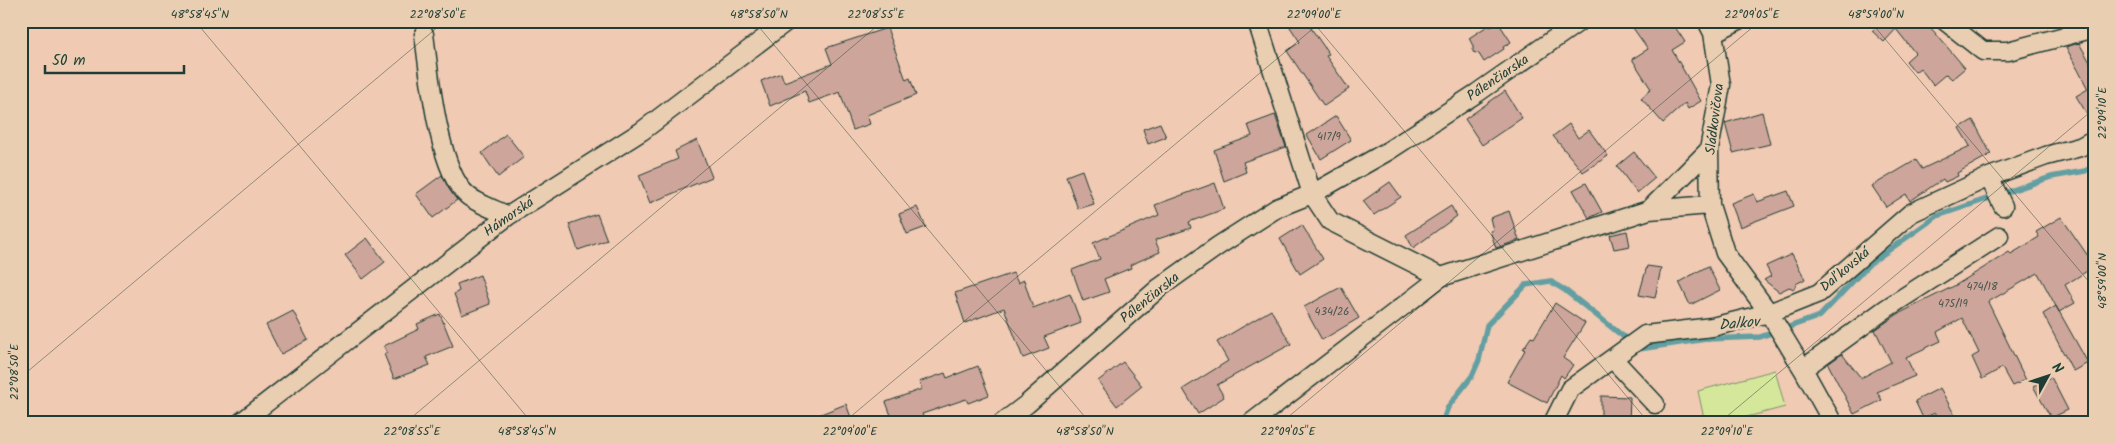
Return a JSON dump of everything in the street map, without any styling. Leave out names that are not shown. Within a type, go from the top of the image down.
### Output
[{"type":"street","name":"Hámorská","points":[[240,423],[508,216],[642,131],[787,21]]},
{"type":"street","points":[[1257,21],[1312,194],[1330,221],[1441,277]]},
{"type":"street","name":"Pálenčiarska","points":[[1002,423],[1027,404],[1159,288],[1218,246],[1277,208],[1312,194],[1388,151],[1580,21]]},
{"type":"street","points":[[1710,27],[1737,21]]},
{"type":"street","points":[[1945,21],[1983,51],[2008,52],[2095,28]]},
{"type":"street","name":"Sládkovičova","points":[[1710,27],[1721,85],[1709,150],[1710,205],[1725,253],[1771,317],[1803,369]]},
{"type":"street","points":[[424,34],[436,115],[449,168],[466,195],[508,216]]},
{"type":"street","name":"Daľkovská","points":[[1553,423],[1570,389],[1645,335],[1712,327],[1771,317],[1819,293],[1911,213],[1992,182],[2046,156],[2080,147],[2095,139]]},
{"type":"street","points":[[1649,210],[1709,150]]},
{"type":"street","points":[[1992,182],[2003,206]]},
{"type":"street","points":[[1256,421],[1310,376],[1441,277],[1649,210],[1710,205]]},
{"type":"street","points":[[1833,423],[1803,369],[1887,308],[1999,236]]},
{"type":"street","points":[[1618,355],[1655,404]]},
{"type":"green space","points":[[1775,370],[1785,407],[1724,423],[1705,423],[1698,391]]},
{"type":"building","points":[[1286,21],[1306,21],[1329,54],[1326,56],[1349,89],[1324,106],[1287,51],[1300,42]]},
{"type":"building","points":[[1628,21],[1671,21],[1685,42],[1672,50],[1701,101],[1688,109],[1685,103],[1663,123],[1641,98],[1651,89],[1632,59],[1648,49]]},
{"type":"building","points":[[1882,21],[1925,21],[1965,68],[1952,79],[1946,74],[1933,85],[1920,68],[1915,72],[1906,61],[1915,53],[1896,29],[1884,42],[1872,31]]},
{"type":"building","points":[[1498,22],[1511,42],[1484,62],[1479,54],[1473,52],[1473,46],[1469,38],[1489,25],[1490,27]]},
{"type":"building","points":[[887,28],[906,80],[910,78],[916,95],[867,115],[870,124],[853,130],[840,92],[809,103],[805,91],[770,106],[761,81],[781,73],[784,82],[832,64],[826,48]]},
{"type":"building","points":[[2079,43],[2095,71],[2095,127],[2076,96],[2088,89],[2066,47]]},
{"type":"building","points":[[1505,91],[1522,118],[1482,145],[1465,119]]},
{"type":"building","points":[[1762,112],[1770,144],[1733,153],[1725,123]]},
{"type":"building","points":[[1275,115],[1286,147],[1243,162],[1246,172],[1224,181],[1214,150],[1252,136],[1248,125]]},
{"type":"building","points":[[1336,116],[1351,140],[1321,159],[1307,135]]},
{"type":"building","points":[[1973,120],[1991,154],[1957,173],[1958,176],[1945,182],[1943,179],[1910,201],[1906,194],[1886,207],[1872,186],[1916,160],[1922,169],[1970,146],[1959,128]]},
{"type":"building","points":[[1160,123],[1166,137],[1148,144],[1143,129]]},
{"type":"building","points":[[1569,124],[1578,138],[1589,130],[1608,156],[1583,172],[1553,136]]},
{"type":"building","points":[[506,134],[524,157],[498,177],[482,153]]},
{"type":"building","points":[[697,140],[712,177],[650,203],[639,175],[678,159],[675,151]]},
{"type":"building","points":[[1634,152],[1655,178],[1637,193],[1617,166]]},
{"type":"building","points":[[1082,170],[1094,204],[1078,209],[1066,176]]},
{"type":"building","points":[[442,175],[457,200],[433,218],[416,194]]},
{"type":"building","points":[[1390,182],[1401,197],[1374,215],[1363,201]]},
{"type":"building","points":[[1215,183],[1224,209],[1189,222],[1191,228],[1155,240],[1160,252],[1130,265],[1131,268],[1104,279],[1109,292],[1083,301],[1072,270],[1100,259],[1093,243],[1159,215],[1155,205]]},
{"type":"building","points":[[1586,183],[1602,212],[1589,218],[1573,190]]},
{"type":"building","points":[[1788,191],[1794,206],[1740,227],[1731,203],[1754,194],[1757,202]]},
{"type":"building","points":[[1451,206],[1457,216],[1413,248],[1406,235]]},
{"type":"building","points":[[917,207],[926,227],[907,234],[899,214]]},
{"type":"building","points":[[1509,211],[1519,240],[1496,248],[1490,231],[1493,230],[1490,218]]},
{"type":"building","points":[[597,214],[607,240],[578,250],[569,224]]},
{"type":"building","points":[[2061,217],[2095,266],[2065,285],[2075,303],[2059,312],[2038,273],[1988,302],[2026,380],[2012,386],[2002,368],[1982,379],[1972,357],[1979,353],[1962,318],[1937,332],[1941,341],[1906,357],[1915,376],[1877,392],[1882,400],[1854,414],[1828,364],[1842,354],[1861,378],[1891,362],[1875,330],[1898,314],[1956,285],[2009,252],[2011,254],[2039,237],[2036,232]]},
{"type":"building","points":[[1302,225],[1323,259],[1300,274],[1280,239]]},
{"type":"building","points":[[1627,231],[1630,246],[1614,249],[1610,235]]},
{"type":"building","points":[[367,238],[385,262],[363,279],[345,255]]},
{"type":"building","points":[[1792,254],[1805,279],[1796,284],[1794,289],[1789,287],[1779,292],[1764,280],[1771,276],[1766,266]]},
{"type":"building","points":[[1647,266],[1661,268],[1655,298],[1639,295]]},
{"type":"building","points":[[1708,266],[1720,290],[1690,305],[1679,282]]},
{"type":"building","points":[[1013,273],[1018,283],[1024,280],[1033,308],[1070,294],[1081,323],[1044,337],[1049,348],[1023,358],[1004,308],[965,323],[955,293]]},
{"type":"building","points":[[480,275],[490,304],[462,315],[454,294],[459,291],[457,284]]},
{"type":"building","points":[[1341,287],[1359,318],[1322,340],[1304,307]]},
{"type":"building","points":[[1555,303],[1585,323],[1563,358],[1573,365],[1564,378],[1561,375],[1547,403],[1507,382],[1525,350],[1523,349],[1531,337],[1534,338]]},
{"type":"building","points":[[2056,306],[2088,363],[2073,371],[2043,314]]},
{"type":"building","points":[[1271,310],[1291,344],[1217,385],[1224,397],[1198,414],[1183,389],[1228,361],[1217,342]]},
{"type":"building","points":[[293,311],[308,340],[281,354],[266,325]]},
{"type":"building","points":[[440,314],[453,346],[426,357],[430,365],[394,379],[384,354],[387,352],[384,346],[419,329],[417,324]]},
{"type":"building","points":[[1123,362],[1142,386],[1117,406],[1098,381]]},
{"type":"building","points":[[978,366],[989,395],[968,403],[966,399],[922,414],[924,419],[915,423],[901,423],[898,415],[892,418],[886,402],[922,389],[919,382],[945,373],[947,378]]},
{"type":"building","points":[[2051,377],[2068,410],[2051,418],[2033,386]]},
{"type":"building","points":[[1940,388],[1959,423],[1939,423],[1935,413],[1923,418],[1915,401]]},
{"type":"building","points":[[1601,396],[1630,397],[1629,423],[1601,423]]},
{"type":"building","points":[[846,404],[853,423],[801,423],[801,422]]},
{"type":"waterway","name":"Dalkov","points":[[1442,423],[1448,407],[1472,376],[1479,360],[1487,325],[1526,285],[1550,281],[1566,291],[1639,349],[1706,339],[1760,337],[1820,316],[1869,264],[1937,216],[2051,177],[2085,171],[2095,166]]}]
